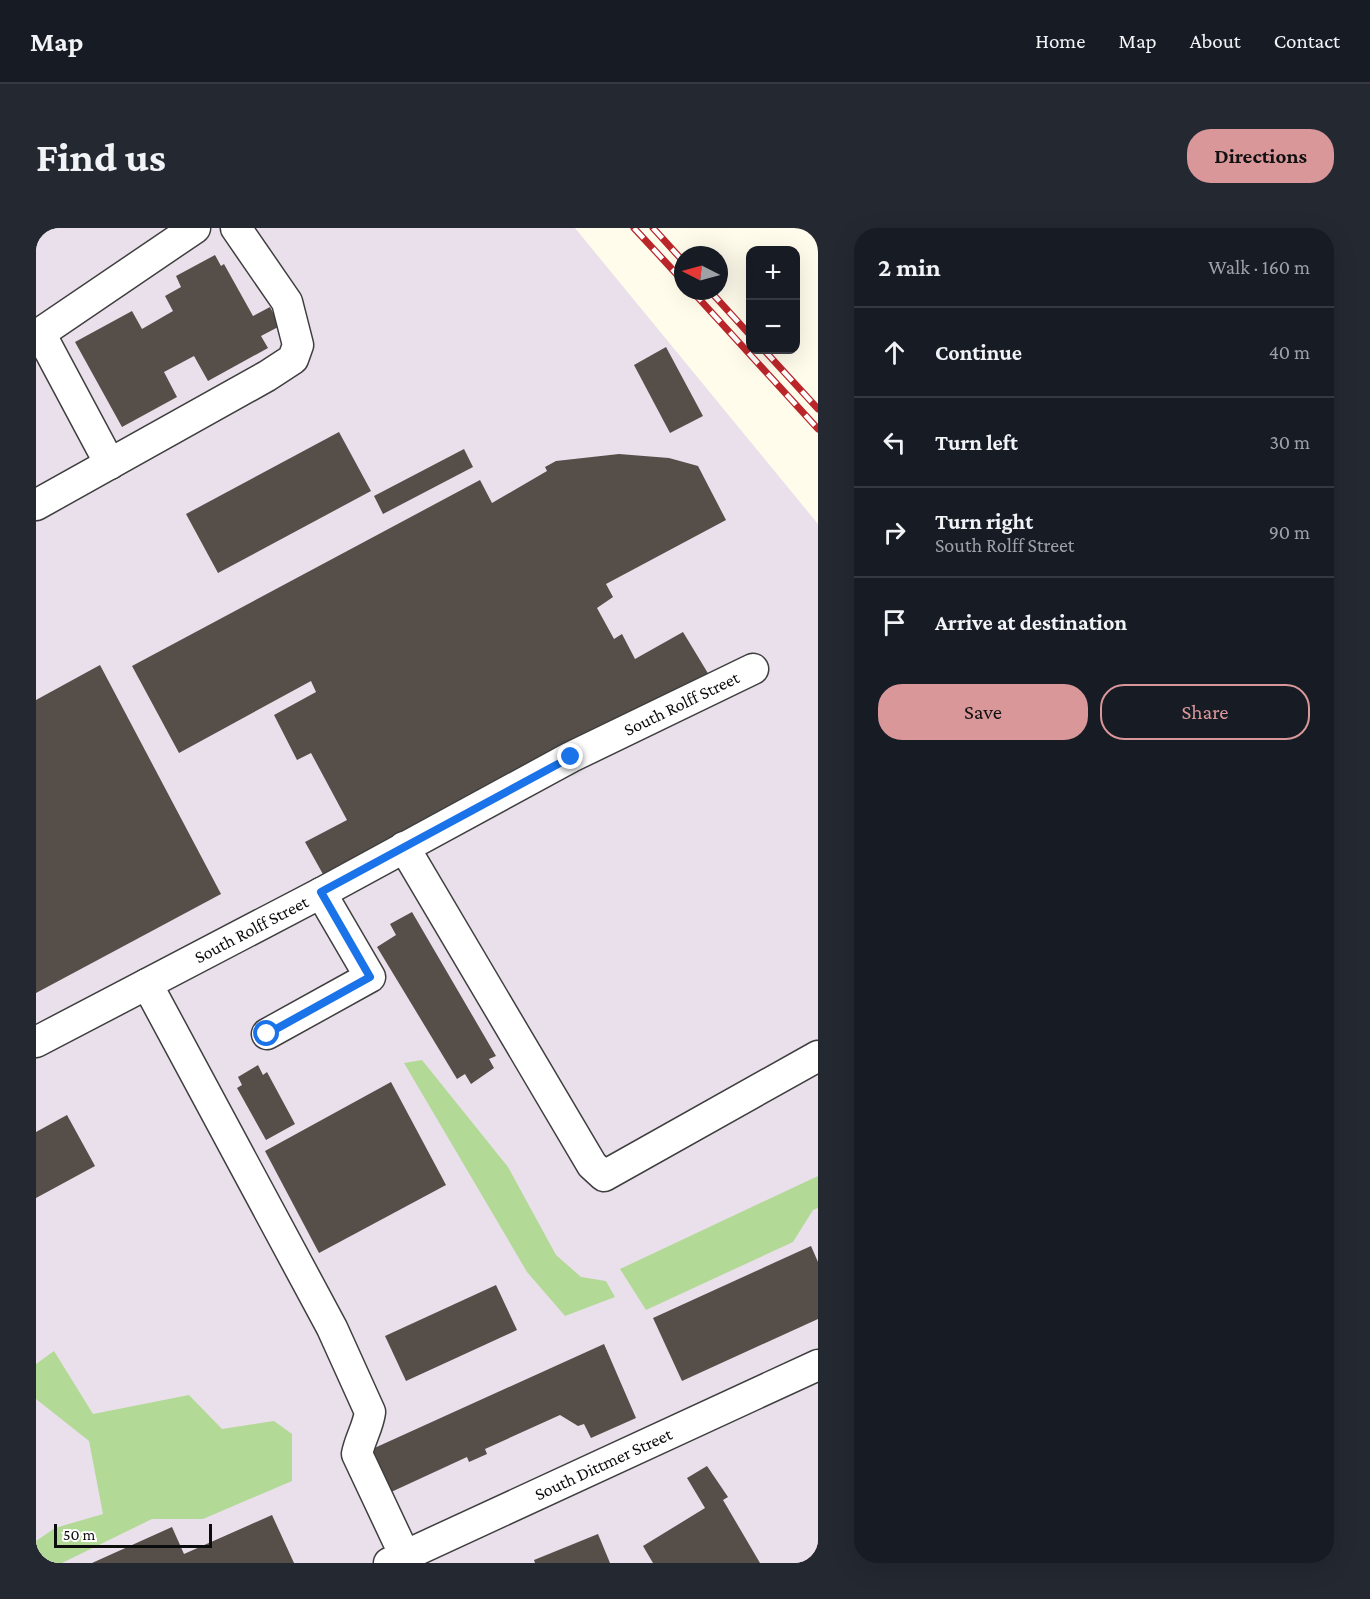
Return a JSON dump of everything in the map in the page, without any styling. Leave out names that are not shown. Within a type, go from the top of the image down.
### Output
[{"type":"street","points":[[111,464],[38,334],[195,228]]},
{"type":"street","points":[[36,505],[267,376],[292,359],[298,345],[287,302],[236,228]]},
{"type":"street","name":"South Rolff Street","points":[[36,1042],[571,757],[753,669]]},
{"type":"street","points":[[404,848],[592,1165],[604,1176],[818,1056]]},
{"type":"street","points":[[267,1034],[370,977],[321,892]]},
{"type":"street","points":[[147,984],[332,1328],[370,1412],[369,1425],[360,1438],[357,1454],[397,1559]]},
{"type":"street","name":"South Dittmer Street","points":[[397,1559],[818,1365]]},
{"type":"shaded area","points":[[36,228],[575,228],[818,524],[818,1563],[36,1563]]},
{"type":"green space","points":[[422,1060],[508,1167],[556,1255],[581,1277],[606,1281],[615,1297],[565,1316],[527,1272],[404,1063]]},
{"type":"green space","points":[[818,1176],[818,1208],[813,1210],[793,1242],[646,1310],[620,1269]]},
{"type":"green space","points":[[54,1351],[93,1414],[189,1395],[222,1429],[274,1421],[292,1434],[292,1481],[203,1519],[152,1519],[62,1563],[36,1563],[36,1541],[55,1528],[103,1514],[89,1441],[36,1399],[36,1364]]},
{"type":"building","points":[[215,255],[221,266],[224,264],[253,316],[270,307],[280,326],[261,336],[268,348],[208,381],[194,356],[164,372],[177,397],[122,427],[75,342],[132,311],[142,329],[173,311],[165,296],[181,287],[176,276]]},
{"type":"building","points":[[666,347],[703,416],[670,433],[634,365]]},
{"type":"building","points":[[339,432],[371,491],[218,573],[186,514]]},
{"type":"building","points":[[464,449],[473,467],[383,514],[374,496]]},
{"type":"building","points":[[619,454],[669,458],[698,466],[726,520],[606,584],[613,597],[597,608],[614,639],[622,634],[635,659],[683,632],[709,675],[324,876],[305,842],[347,820],[311,753],[297,760],[274,715],[316,692],[311,681],[179,753],[132,666],[480,480],[492,503],[547,471],[545,467],[556,461]]},
{"type":"building","points":[[100,665],[221,894],[36,993],[36,700]]},
{"type":"building","points":[[412,912],[496,1056],[489,1059],[494,1068],[471,1084],[465,1074],[457,1079],[377,947],[396,935],[390,924]]},
{"type":"building","points":[[258,1065],[263,1075],[267,1072],[295,1124],[266,1140],[237,1088],[242,1085],[238,1077]]},
{"type":"building","points":[[391,1082],[446,1185],[319,1253],[265,1151]]},
{"type":"building","points":[[67,1115],[95,1166],[36,1198],[36,1132]]},
{"type":"building","points":[[811,1246],[818,1262],[818,1319],[682,1381],[653,1318]]},
{"type":"building","points":[[496,1285],[517,1330],[406,1381],[385,1336]]},
{"type":"building","points":[[604,1344],[636,1418],[591,1438],[584,1424],[578,1426],[560,1415],[485,1449],[487,1454],[469,1462],[467,1457],[389,1493],[370,1450]]},
{"type":"building","points":[[707,1466],[728,1497],[723,1500],[760,1563],[653,1563],[643,1546],[705,1508],[687,1478]]},
{"type":"building","points":[[272,1515],[294,1563],[92,1563],[172,1527],[184,1554]]},
{"type":"building","points":[[598,1534],[610,1563],[535,1563],[534,1560]]},
{"type":"railway","points":[[634,228],[674,271]]},
{"type":"railway","points":[[653,228],[674,251]]},
{"type":"railway","points":[[700,300],[818,429]]},
{"type":"railway","points":[[718,300],[746,331]]},
{"type":"railway","points":[[768,354],[818,409]]},
{"type":"route","points":[[267,1034],[370,977],[321,892],[571,757]]}]
